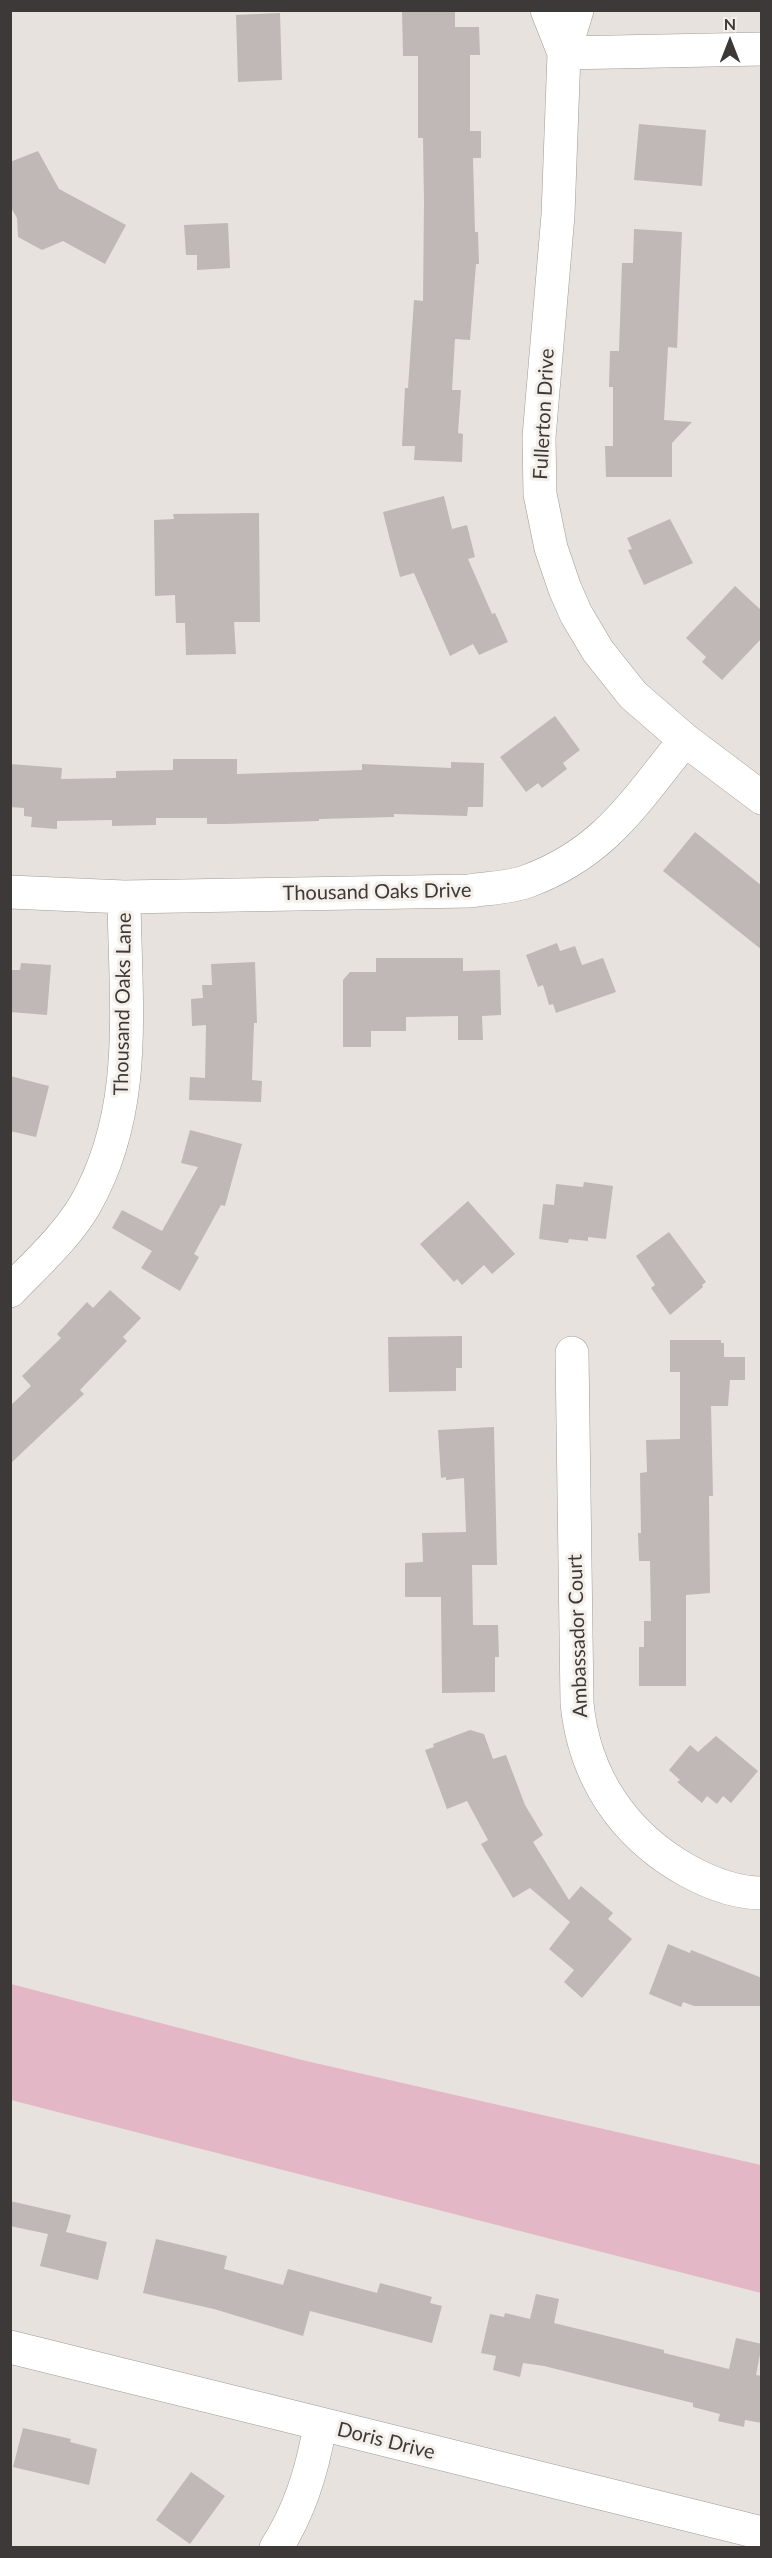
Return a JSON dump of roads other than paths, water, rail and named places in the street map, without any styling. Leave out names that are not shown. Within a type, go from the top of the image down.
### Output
[{"type":"street","name":"Fullerton Drive","points":[[547,10],[564,53]]},
{"type":"street","name":"Fullerton Drive","points":[[577,10],[564,53],[558,214],[539,437],[539,480],[545,521],[565,589],[598,651],[633,695],[685,741],[762,798]]},
{"type":"street","points":[[564,53],[762,50]]},
{"type":"street","name":"Thousand Oaks Drive","points":[[10,892],[124,897],[469,891],[526,882],[578,857],[611,831],[685,741]]},
{"type":"street","name":"Thousand Oaks Lane","points":[[10,1291],[59,1240],[84,1206],[101,1174],[115,1133],[120,1113],[125,1070],[124,897]]},
{"type":"street","name":"Ambassador Court","points":[[572,1353],[577,1702],[589,1760],[608,1798],[635,1833],[656,1851],[706,1881],[747,1893],[762,1893]]},
{"type":"street","name":"Doris Drive","points":[[10,2347],[762,2533]]},
{"type":"street","points":[[276,2547],[303,2493],[320,2425]]}]
